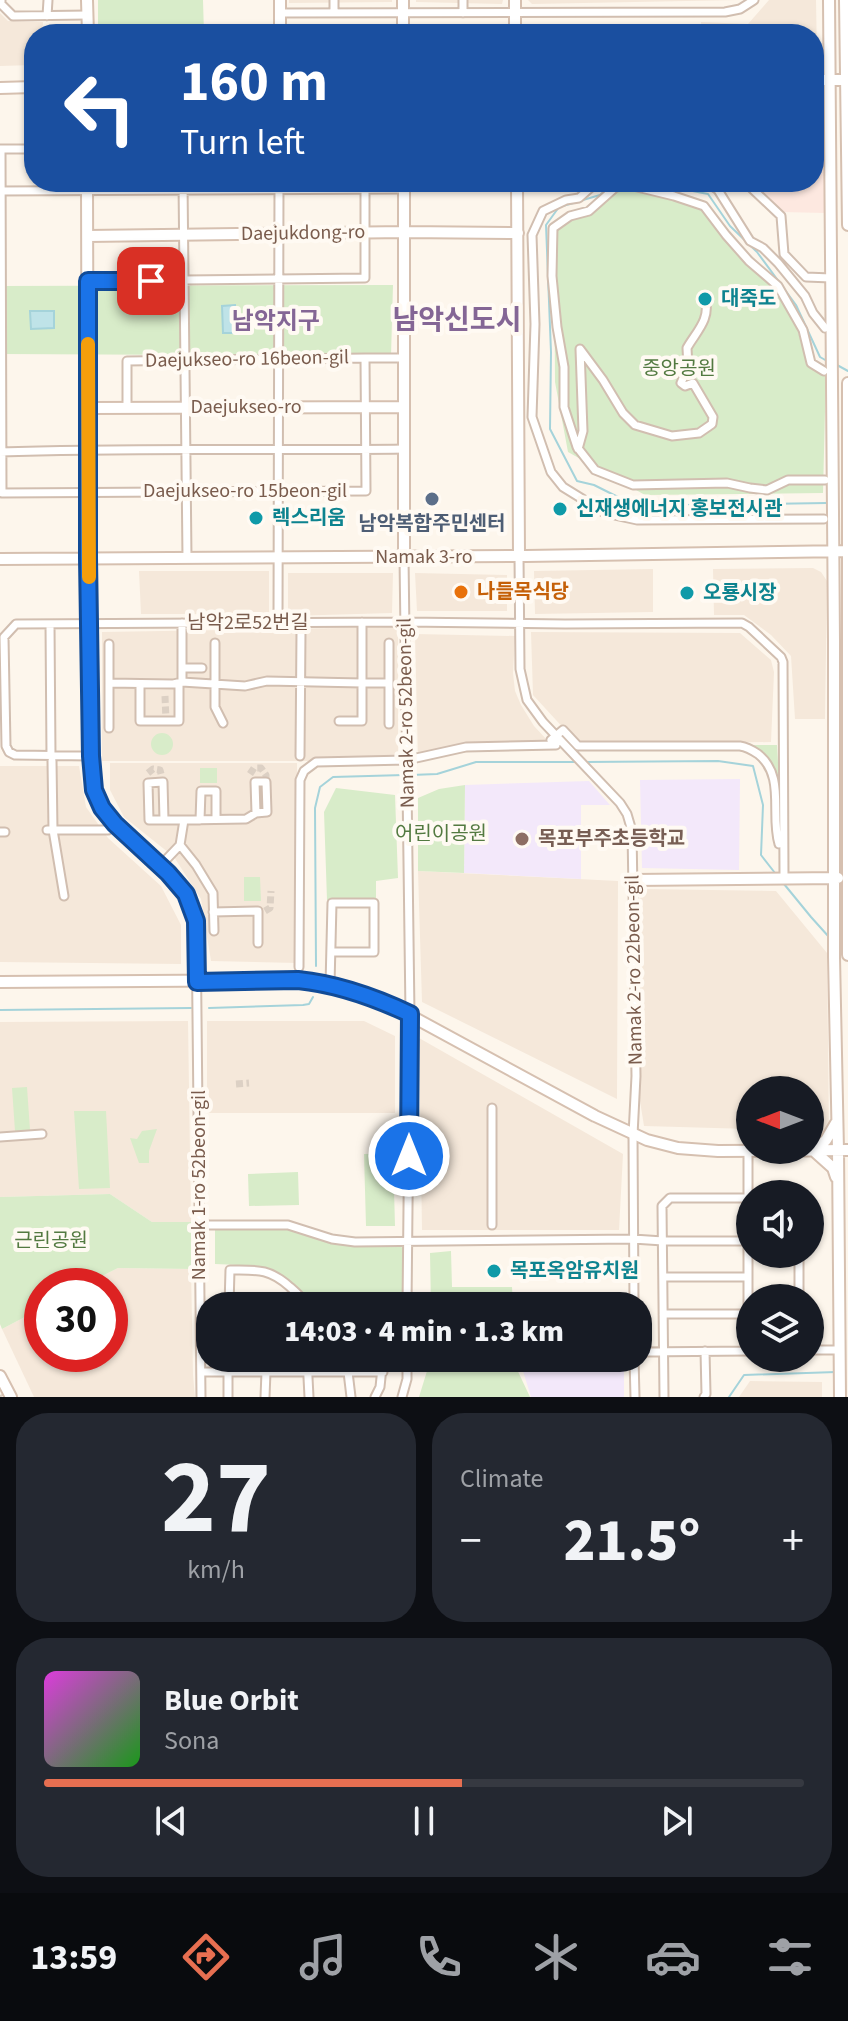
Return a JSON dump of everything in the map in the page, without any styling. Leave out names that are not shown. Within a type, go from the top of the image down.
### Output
[{"type":"street","points":[[1,0],[13,16],[88,15]]},
{"type":"street","points":[[47,16],[48,0]]},
{"type":"street","points":[[87,0],[88,24]]},
{"type":"street","points":[[280,0],[280,24]]},
{"type":"street","points":[[334,0],[334,13]]},
{"type":"street","points":[[403,0],[403,24]]},
{"type":"street","points":[[463,0],[463,13]]},
{"type":"street","points":[[515,0],[515,24]]},
{"type":"street","points":[[280,13],[725,12],[740,9],[754,0]]},
{"type":"street","points":[[829,0],[832,342],[828,372],[833,493],[828,520],[832,551],[837,1122],[843,1150],[838,1184],[840,1396]]},
{"type":"street","points":[[845,0],[848,225]]},
{"type":"street","points":[[824,80],[847,80]]},
{"type":"street","points":[[0,88],[24,87]]},
{"type":"street","points":[[24,149],[1,149],[1,452],[185,448],[404,449]]},
{"type":"street","points":[[0,191],[24,190]]},
{"type":"street","points":[[87,192],[88,558],[94,790],[102,808],[115,824],[186,894],[196,921],[197,982]]},
{"type":"street","points":[[183,192],[187,558]]},
{"type":"street","points":[[278,622],[279,192]]},
{"type":"street","points":[[88,281],[365,278],[365,192]]},
{"type":"street","points":[[404,192],[404,557]]},
{"type":"street","points":[[517,192],[519,556]]},
{"type":"street","points":[[586,192],[579,198],[566,200],[543,211],[532,235],[535,324],[532,417],[551,472],[563,487],[590,505],[605,513],[637,520],[828,520]]},
{"type":"street","points":[[610,192],[589,211],[570,216],[553,228],[552,276],[564,367],[564,407],[578,449],[595,470],[633,485],[727,483],[767,490],[788,480],[825,480]]},
{"type":"street","points":[[658,192],[704,206],[749,261],[778,286],[803,330],[811,363],[828,372]]},
{"type":"street","points":[[719,192],[750,241],[763,248],[778,263],[805,296],[825,328]]},
{"type":"street","points":[[756,192],[781,216],[784,254],[806,277],[831,278]]},
{"type":"street","name":"Daejukdong-ro","points":[[88,236],[518,233]]},
{"type":"street","points":[[578,449],[583,431],[580,349],[623,413],[635,425],[672,436],[684,436],[699,433],[712,424],[713,417],[693,383],[685,386],[681,383],[688,367],[687,348],[699,331],[708,308],[705,299]]},
{"type":"street","points":[[365,358],[404,358]]},
{"type":"street","name":"Daejukseo-ro 16beon-gil","points":[[127,408],[127,361],[365,358],[366,407]]},
{"type":"street","points":[[848,384],[848,955]]},
{"type":"street","name":"Daejukseo-ro 15beon-gil","points":[[1,452],[2,493],[366,491],[366,407]]},
{"type":"street","name":"Daejukseo-ro","points":[[88,408],[404,407]]},
{"type":"street","name":"Namak 3-ro","points":[[0,559],[848,551]]},
{"type":"street","name":"Namak 2-ro 22beon-gil","points":[[519,556],[520,669],[527,700],[543,722],[620,803],[630,823],[636,1076],[634,1292]]},
{"type":"street","name":"Namak 2-ro 52beon-gil","points":[[404,557],[410,1014],[407,1292]]},
{"type":"street","points":[[339,721],[362,721],[362,622]]},
{"type":"street","points":[[140,684],[140,721],[179,721],[182,623]]},
{"type":"street","name":"남악2로52번길","points":[[91,756],[51,758],[9,752],[6,746],[4,637],[16,624],[746,624],[781,657],[784,667],[783,877]]},
{"type":"street","points":[[50,624],[50,830],[64,896]]},
{"type":"street","points":[[300,756],[301,631]]},
{"type":"street","points":[[215,643],[215,707],[223,723]]},
{"type":"street","points":[[389,643],[389,724]]},
{"type":"street","points":[[109,644],[109,728]]},
{"type":"street","points":[[182,668],[202,668]]},
{"type":"street","points":[[109,683],[181,682],[245,686],[267,681],[389,683]]},
{"type":"street","points":[[299,967],[300,780],[310,764],[316,762],[407,760],[466,747],[556,745],[551,740],[563,730],[578,746],[743,747],[753,751],[769,766],[775,783],[775,831],[779,844]]},
{"type":"street","points":[[164,820],[163,782],[148,783],[149,820],[164,820],[184,820],[200,820],[246,819],[256,813]]},
{"type":"street","points":[[200,820],[201,791],[216,791],[216,819]]},
{"type":"street","points":[[160,866],[180,845],[184,820]]},
{"type":"street","points":[[50,830],[108,830]]},
{"type":"street","points":[[180,845],[213,893],[214,931]]},
{"type":"street","points":[[633,880],[848,878]]},
{"type":"street","points":[[330,985],[332,903],[374,903],[374,952],[332,952]]},
{"type":"street","points":[[213,912],[261,911],[258,943]]},
{"type":"street","points":[[0,982],[298,980],[330,985],[371,997],[410,1014],[633,1135],[691,1149],[736,1151]]},
{"type":"street","name":"Namak 1-ro 52beon-gil","points":[[197,982],[200,1292]]},
{"type":"street","points":[[492,1108],[492,1225]]},
{"type":"street","points":[[824,1142],[837,1122]]},
{"type":"street","points":[[0,1137],[42,1134]]},
{"type":"street","points":[[824,1160],[833,1168],[838,1184]]},
{"type":"street","points":[[664,1397],[662,1206],[670,1198],[736,1198]]},
{"type":"street","points":[[200,1225],[288,1225],[339,1240],[736,1241]]},
{"type":"street","points":[[748,1268],[748,1284]]},
{"type":"street","points":[[229,1292],[230,1270],[270,1273],[294,1292]]},
{"type":"street","points":[[663,1277],[748,1277]]},
{"type":"street","points":[[663,1314],[736,1314]]},
{"type":"street","points":[[704,1397],[705,1351]]},
{"type":"street","points":[[652,1352],[736,1351]]},
{"type":"street","points":[[824,1351],[840,1353]]},
{"type":"street","name":"Namak 1-ro 52beon-gil","points":[[201,1372],[201,1397]]},
{"type":"street","points":[[228,1372],[228,1397]]},
{"type":"street","points":[[265,1397],[266,1372]]},
{"type":"street","points":[[307,1372],[309,1397]]},
{"type":"street","points":[[348,1372],[351,1397]]},
{"type":"street","points":[[375,1397],[383,1372]]},
{"type":"street","points":[[402,1397],[407,1372]]},
{"type":"street","points":[[634,1372],[635,1397]]},
{"type":"street","points":[[0,1376],[11,1397]]},
{"type":"shaded area","points":[[289,0],[392,0],[392,2],[289,3]]},
{"type":"shaded area","points":[[416,0],[503,0],[502,4]]},
{"type":"shaded area","points":[[528,0],[738,0],[532,4]]},
{"type":"shaded area","points":[[769,0],[816,0],[816,24],[748,24]]},
{"type":"shaded area","points":[[0,13],[8,21],[43,22],[24,24],[24,65],[0,66]]},
{"type":"shaded area","points":[[701,22],[748,24],[701,24]]},
{"type":"shaded area","points":[[824,101],[825,213],[782,212],[759,192],[824,192]]},
{"type":"shaded area","points":[[813,568],[821,572],[827,581],[825,719],[795,719],[791,656],[771,635],[744,615],[714,615],[713,569]]},
{"type":"shaded area","points":[[653,569],[653,612],[535,614],[534,571]]},
{"type":"shaded area","points":[[139,571],[269,571],[269,614],[141,614]]},
{"type":"shaded area","points":[[288,573],[393,573],[392,613],[288,616]]},
{"type":"shaded area","points":[[415,573],[507,575],[507,611],[417,611]]},
{"type":"shaded area","points":[[398,627],[398,761],[102,761],[102,632]]},
{"type":"shaded area","points":[[531,632],[740,633],[771,660],[774,672],[771,742],[579,745],[533,695]]},
{"type":"shaded area","points":[[415,634],[515,636],[515,691],[534,726],[548,741],[418,759]]},
{"type":"shaded area","points":[[110,763],[297,763],[297,963],[211,961],[201,899],[174,857],[124,817],[110,790]]},
{"type":"shaded area","points":[[0,766],[79,766],[86,807],[108,838],[161,886],[181,925],[181,964],[0,962]]},
{"type":"shaded area","points":[[740,779],[739,870],[642,868],[640,780]]},
{"type":"shaded area","name":"목포부주초등학교","points":[[589,781],[610,805],[581,805],[581,879],[464,873],[465,785]]},
{"type":"shaded area","points":[[418,871],[618,881],[617,1099],[422,1002]]},
{"type":"shaded area","points":[[640,889],[776,891],[827,953],[829,1132],[824,1132],[824,1076],[736,1076],[736,1129],[644,1126],[636,1076],[634,984]]},
{"type":"shaded area","points":[[188,1021],[191,1222],[152,1222],[110,1194],[0,1197],[0,1022]]},
{"type":"shaded area","points":[[207,1021],[364,1021],[395,1036],[395,1113],[207,1113]]},
{"type":"shaded area","points":[[419,1038],[623,1154],[619,1230],[422,1230]]},
{"type":"shaded area","points":[[128,1268],[191,1269],[195,1397],[34,1397],[2,1329],[24,1317],[24,1372],[128,1372]]},
{"type":"shaded area","points":[[523,1372],[624,1372],[624,1397],[531,1397]]},
{"type":"shaded area","points":[[750,1381],[822,1382],[822,1397],[739,1397]]},
{"type":"green space","points":[[98,0],[203,0],[204,24],[98,24]]},
{"type":"green space","name":"중앙공원","points":[[615,192],[663,192],[694,197],[738,254],[789,300],[805,356],[826,370],[823,493],[645,495],[568,452],[555,382],[554,230]]},
{"type":"green space","points":[[393,285],[391,356],[0,354],[0,286]]},
{"type":"green space","points":[[162,733],[170,736],[173,744],[170,752],[162,755],[154,752],[151,744],[154,736]]},
{"type":"green space","points":[[743,745],[777,745],[779,780],[767,760]]},
{"type":"green space","points":[[200,768],[217,768],[217,783],[200,783]]},
{"type":"green space","name":"어린이공원","points":[[465,785],[464,873],[418,871],[418,798],[439,789]]},
{"type":"green space","points":[[336,788],[395,795],[398,878],[376,881],[376,899],[327,900],[324,812]]},
{"type":"green space","points":[[244,877],[260,877],[261,901],[244,901]]},
{"type":"green space","points":[[27,1087],[30,1130],[15,1131],[12,1088]]},
{"type":"green space","points":[[74,1111],[106,1111],[110,1188],[79,1189]]},
{"type":"green space","points":[[157,1129],[149,1151],[149,1163],[139,1163],[130,1138],[137,1139],[142,1131]]},
{"type":"green space","points":[[393,1153],[395,1226],[366,1226],[364,1154]]},
{"type":"green space","points":[[298,1172],[299,1205],[249,1206],[248,1174]]},
{"type":"green space","name":"근린공원","points":[[110,1194],[152,1222],[191,1222],[191,1269],[24,1268],[24,1317],[2,1329],[0,1197]]},
{"type":"green space","points":[[215,1228],[294,1229],[343,1243],[400,1246],[404,1249],[405,1292],[301,1292],[285,1279],[258,1267],[215,1264]]},
{"type":"green space","points":[[451,1251],[452,1287],[512,1287],[512,1292],[431,1292],[430,1253]]},
{"type":"green space","points":[[427,1372],[518,1372],[530,1397],[419,1397]]},
{"type":"water","points":[[235,305],[235,333],[223,333],[222,306]]},
{"type":"water","points":[[30,311],[54,311],[54,328],[31,329]]},
{"type":"waterway","points":[[583,200],[603,192]]},
{"type":"waterway","points":[[698,192],[708,194],[730,226],[757,252],[796,305],[820,357],[827,361]]},
{"type":"waterway","points":[[577,202],[559,207],[546,225],[551,352],[550,429],[577,481],[594,485],[628,502],[681,505],[827,503]]},
{"type":"waterway","points":[[837,365],[848,371]]},
{"type":"waterway","points":[[585,762],[718,761],[753,766],[763,805],[761,855],[775,873]]},
{"type":"waterway","points":[[411,775],[437,774],[476,762],[578,762]]},
{"type":"waterway","points":[[316,966],[315,808],[320,787],[333,777],[404,775]]},
{"type":"waterway","points":[[784,884],[829,937]]},
{"type":"waterway","points":[[209,1008],[303,1005],[309,1004],[313,997]]},
{"type":"waterway","points":[[0,1010],[191,1008]]},
{"type":"waterway","points":[[729,1397],[744,1375],[836,1372]]},
{"type":"tunnel","points":[[165,696],[166,721]]},
{"type":"tunnel","points":[[250,774],[254,768],[261,768],[266,782]]},
{"type":"tunnel","points":[[148,773],[153,769],[160,770],[163,782]]},
{"type":"tunnel","points":[[265,911],[270,908],[271,891]]},
{"type":"tunnel","points":[[236,1084],[249,1083]]},
{"type":"slow traffic","points":[[88,344],[89,577]]},
{"type":"place","name":"대죽도","points":[[705,299]]},
{"type":"place","name":"남악복합주민센터","points":[[432,499]]},
{"type":"place","name":"신재생에너지 홍보전시관","points":[[560,509]]},
{"type":"place","name":"렉스리움","points":[[256,518]]},
{"type":"place","name":"나들목식당","points":[[461,592]]},
{"type":"place","name":"오룡시장","points":[[687,593]]},
{"type":"place","name":"목포부주초등학교","points":[[522,839]]},
{"type":"place","name":"목포옥암유치원","points":[[494,1271]]},
{"type":"district","name":"남악신도시","points":[[457,320]]},
{"type":"district","name":"남악지구","points":[[276,321]]},
{"type":"route","points":[[151,281],[88,281],[88,558],[94,790],[102,808],[115,824],[186,894],[196,921],[197,982],[313,982],[356,992],[410,1014],[409,1156]]}]
